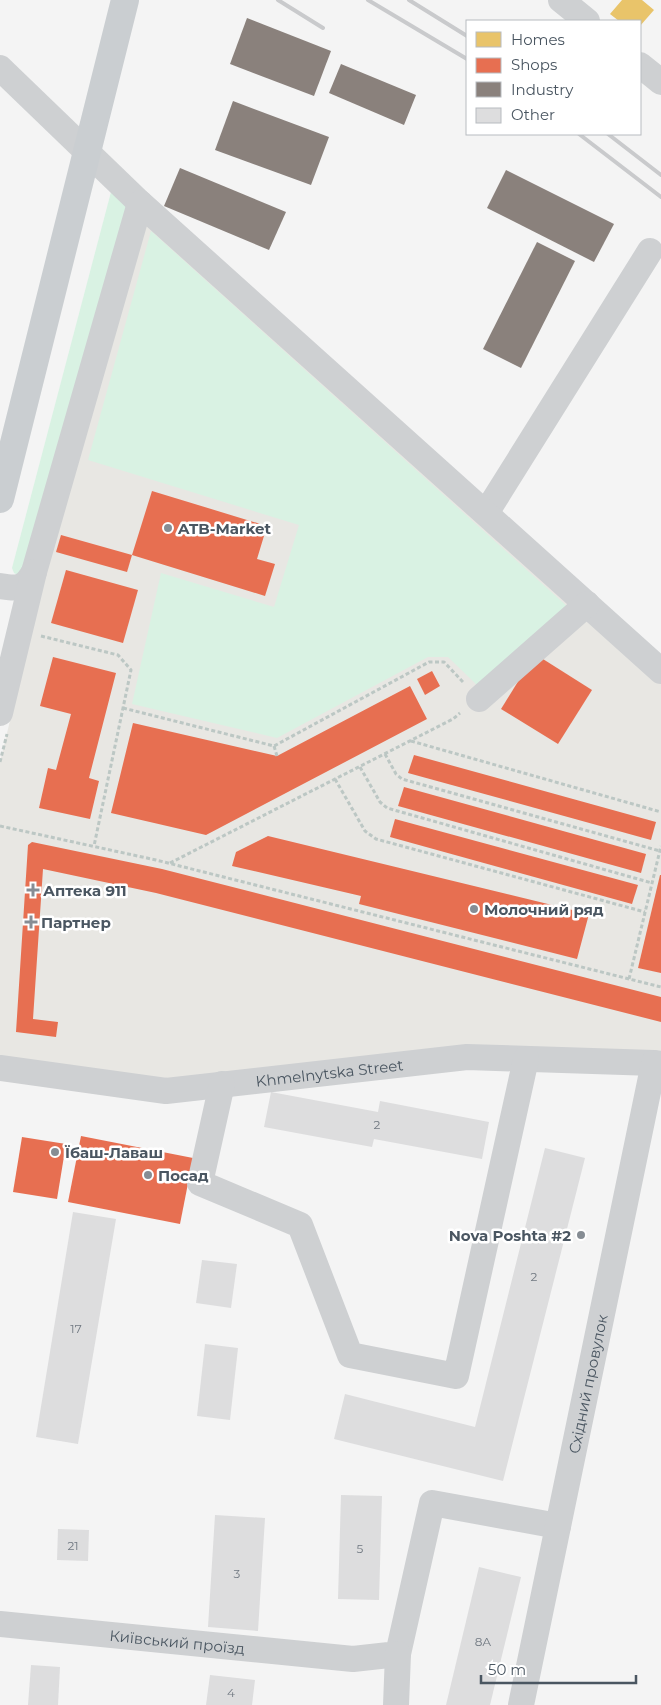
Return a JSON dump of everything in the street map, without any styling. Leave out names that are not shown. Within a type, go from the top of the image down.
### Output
[{"type":"main road","points":[[0,498],[125,0]]},
{"type":"street","points":[[561,0],[586,20]]},
{"type":"street","points":[[641,66],[661,82]]},
{"type":"street","points":[[0,68],[140,203],[661,671]]},
{"type":"street","points":[[0,713],[34,572],[140,203]]},
{"type":"street","points":[[486,513],[650,251]]},
{"type":"street","points":[[0,586],[19,588],[29,582],[34,572]]},
{"type":"street","points":[[479,699],[587,604]]},
{"type":"street","name":"Khmelnytska Street","points":[[0,1068],[166,1091],[467,1058],[658,1064]]},
{"type":"street","points":[[222,1084],[200,1183],[300,1225],[350,1355],[456,1376],[526,1059]]},
{"type":"street","name":"Східний провулок","points":[[521,1705],[658,1064]]},
{"type":"street","points":[[396,1705],[398,1654],[432,1504],[558,1526]]},
{"type":"street","name":"Київський проїзд","points":[[0,1624],[353,1659],[398,1654]]},
{"type":"path","points":[[39,636],[118,655],[131,670],[94,846]]},
{"type":"path","points":[[123,708],[274,746],[429,662],[444,662],[479,699],[453,719],[170,863]]},
{"type":"path","points":[[410,741],[661,812]]},
{"type":"path","points":[[274,746],[277,756]]},
{"type":"path","points":[[385,754],[396,774],[402,779],[660,851]]},
{"type":"path","points":[[360,767],[380,802],[387,808],[652,883]]},
{"type":"path","points":[[336,779],[365,831],[376,839],[645,912]]},
{"type":"path","points":[[0,826],[170,863],[661,987]]},
{"type":"path","points":[[629,979],[661,846]]},
{"type":"shaded area","points":[[148,217],[661,667],[661,1058],[168,1082],[0,1059],[0,762],[56,531]]},
{"type":"green space","points":[[111,192],[130,210],[29,568],[18,575],[14,573],[12,568]]},
{"type":"green space","points":[[151,231],[569,608],[478,686],[448,657],[428,657],[277,738],[132,704],[161,573],[274,607],[299,525],[88,460]]},
{"type":"building: Homes","points":[[622,0],[642,0],[654,10],[641,25],[641,20],[618,20],[610,14]]},
{"type":"building: Shops","points":[[152,491],[267,526],[257,559],[275,564],[265,596],[132,555]]},
{"type":"building: Shops","points":[[61,535],[132,555],[127,572],[56,552]]},
{"type":"building: Shops","points":[[66,570],[138,590],[123,643],[51,623]]},
{"type":"building: Shops","points":[[535,654],[592,690],[558,744],[501,709]]},
{"type":"building: Shops","points":[[53,657],[116,673],[89,778],[99,781],[90,819],[39,808],[48,768],[56,770],[71,714],[40,706]]},
{"type":"building: Shops","points":[[432,671],[440,686],[425,695],[417,679]]},
{"type":"building: Shops","points":[[410,686],[427,719],[206,835],[111,813],[133,723],[277,756]]},
{"type":"building: Shops","points":[[414,755],[656,822],[651,840],[408,773]]},
{"type":"building: Shops","points":[[404,787],[646,854],[641,873],[398,806]]},
{"type":"building: Shops","points":[[395,819],[638,885],[632,904],[390,837]]},
{"type":"building: Shops","name":"Молочний ряд","points":[[268,836],[589,914],[577,959],[359,904],[361,896],[232,866],[236,852]]},
{"type":"building: Shops","points":[[32,842],[162,869],[661,997],[661,1022],[156,893],[43,869],[33,1019],[58,1022],[56,1037],[16,1032],[28,845]]},
{"type":"building: Shops","points":[[661,875],[661,973],[638,968]]},
{"type":"building: Shops","points":[[81,1136],[193,1158],[180,1224],[68,1202]]},
{"type":"building: Shops","points":[[22,1137],[66,1144],[57,1199],[13,1192]]},
{"type":"building: Industry","points":[[247,18],[331,51],[314,96],[230,64]]},
{"type":"building: Industry","points":[[341,64],[416,95],[404,125],[329,93]]},
{"type":"building: Industry","points":[[233,101],[329,137],[311,185],[215,150]]},
{"type":"building: Industry","points":[[180,168],[286,212],[269,250],[164,206]]},
{"type":"building: Industry","points":[[506,170],[614,224],[594,262],[487,208]]},
{"type":"building: Industry","points":[[537,242],[575,261],[521,368],[483,349]]},
{"type":"building: Other","points":[[271,1092],[378,1112],[380,1101],[489,1122],[482,1159],[374,1139],[372,1147],[264,1127]]},
{"type":"building: Other","points":[[545,1148],[585,1158],[503,1481],[334,1439],[345,1394],[475,1427]]},
{"type":"building: Other","points":[[73,1212],[116,1219],[78,1444],[36,1437]]},
{"type":"building: Other","points":[[202,1260],[237,1264],[231,1308],[196,1303]]},
{"type":"building: Other","points":[[205,1344],[238,1348],[230,1420],[197,1416]]},
{"type":"building: Other","points":[[341,1495],[382,1496],[379,1600],[338,1599]]},
{"type":"building: Other","points":[[215,1515],[265,1518],[258,1631],[208,1627]]},
{"type":"building: Other","points":[[58,1529],[89,1530],[88,1561],[57,1560]]},
{"type":"building: Other","points":[[479,1567],[521,1577],[490,1705],[446,1705]]},
{"type":"building: Other","points":[[31,1665],[60,1667],[58,1705],[28,1705]]},
{"type":"building: Other","points":[[210,1675],[255,1680],[252,1705],[206,1705]]},
{"type":"railway","points":[[278,0],[323,28]]},
{"type":"railway","points":[[368,0],[466,58]]},
{"type":"railway","points":[[409,0],[466,35]]},
{"type":"railway","points":[[580,135],[661,197]]},
{"type":"railway","points":[[609,135],[661,175]]},
{"type":"place","name":"ATB-Market","points":[[168,528]]},
{"type":"place","name":"Аптека 911","points":[[33,890]]},
{"type":"place","name":"Молочний ряд","points":[[474,909]]},
{"type":"place","name":"Партнер","points":[[31,922]]},
{"type":"place","name":"Їбаш-Лаваш","points":[[55,1152]]},
{"type":"place","name":"Посад","points":[[148,1175]]},
{"type":"place","name":"Nova Poshta #2","points":[[581,1235]]}]
